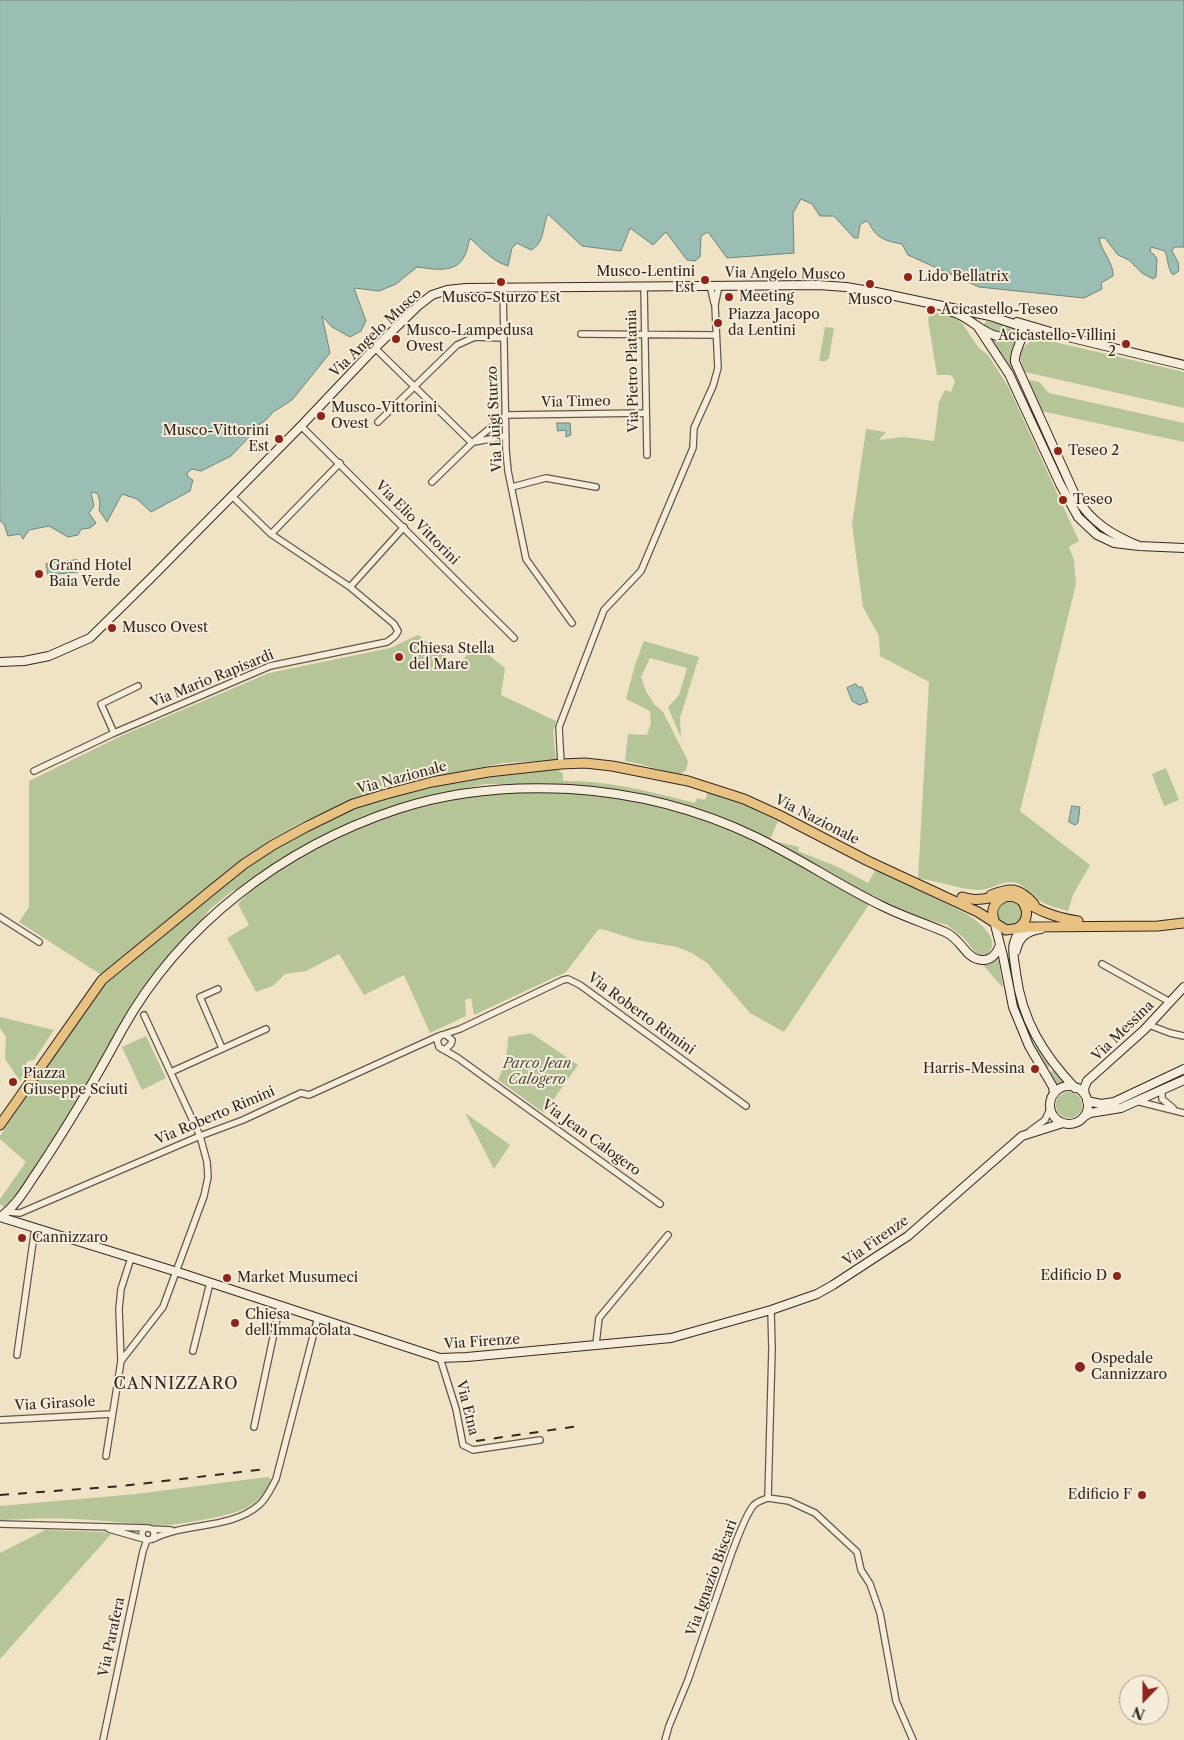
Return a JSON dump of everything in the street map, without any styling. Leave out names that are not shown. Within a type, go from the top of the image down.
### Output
[{"type":"main road","name":"Via Angelo Musco","points":[[0,662],[24,661],[49,656],[90,638],[301,426],[375,348],[419,305],[432,295],[447,290],[503,288],[818,285],[876,292],[930,304]]},
{"type":"main road","points":[[930,304],[1041,328],[1068,337],[1184,364]]},
{"type":"main road","points":[[930,304],[964,316],[978,327],[997,336],[1016,338],[1032,335],[1068,337]]},
{"type":"main road","points":[[978,327],[984,319],[1003,320],[1022,327],[1022,336],[1016,348],[1015,358],[1017,367],[1081,506],[1089,516],[1108,531],[1139,546]]},
{"type":"main road","points":[[978,327],[1009,374],[1060,484],[1078,517],[1097,534],[1114,543],[1184,548]]},
{"type":"main road","points":[[1015,358],[1032,335]]},
{"type":"main road","name":"Via Nazionale","points":[[0,1125],[102,980],[244,864],[273,845],[306,826],[354,804],[386,794],[432,782],[488,772],[585,763],[621,767],[688,781],[726,793],[779,815],[918,884]]},
{"type":"main road","points":[[2,1216],[18,1200],[52,1149],[98,1074],[133,1010],[163,969],[196,933],[240,893],[283,863],[332,836],[399,808],[467,793],[508,789],[574,790],[622,795],[656,802],[711,818],[756,837],[882,906],[953,936],[972,958],[990,959],[997,952],[1000,945]]},
{"type":"main road","points":[[918,884],[970,900],[1010,896],[1058,918],[1111,926]]},
{"type":"main road","points":[[918,884],[970,908],[1006,930],[1020,927],[1158,926],[1184,923]]},
{"type":"main road","points":[[962,897],[987,897],[1012,889],[1024,894],[1044,912]]},
{"type":"main road","points":[[1005,896],[994,905],[996,925],[1013,1007],[1023,1034],[1053,1087],[1054,1094],[1051,1107],[1056,1119],[1063,1123]]},
{"type":"main road","points":[[1020,899],[1024,903],[1027,912],[1013,942],[1012,955],[1015,962],[1021,1000],[1030,1025],[1046,1054],[1075,1088],[1086,1098],[1101,1104],[1114,1102],[1184,1070]]},
{"type":"main road","points":[[1015,962],[1018,942],[1027,933],[1034,930],[1066,926]]},
{"type":"main road","name":"Via Messina","points":[[1086,1098],[1084,1089],[1087,1081],[1149,1025],[1184,987]]},
{"type":"main road","points":[[1022,1136],[1063,1123],[1075,1123],[1090,1113],[1121,1108],[1184,1080]]},
{"type":"main road","points":[[1054,1094],[1062,1088],[1075,1088]]},
{"type":"main road","points":[[1085,1116],[1088,1109],[1086,1098]]},
{"type":"main road","name":"Via Firenze","points":[[2,1216],[14,1222],[318,1317],[440,1358],[467,1357],[671,1338],[771,1310],[817,1294],[908,1236],[1022,1136]]},
{"type":"street","points":[[560,764],[559,727],[604,610],[641,571],[693,448],[694,428],[713,386],[718,368],[715,305],[710,285]]},
{"type":"street","points":[[715,305],[719,285]]},
{"type":"street","name":"Via Pietro Platania","points":[[644,287],[647,455]]},
{"type":"street","name":"Via Luigi Sturzo","points":[[503,288],[506,450],[526,559],[572,623]]},
{"type":"street","points":[[581,334],[716,335]]},
{"type":"street","points":[[378,422],[457,345],[475,337],[504,338]]},
{"type":"street","points":[[375,348],[472,443]]},
{"type":"street","name":"Via Timeo","points":[[506,415],[646,413]]},
{"type":"street","points":[[432,482],[472,443],[506,415]]},
{"type":"street","name":"Via Elio Vittorini","points":[[301,426],[514,638]]},
{"type":"street","points":[[472,443],[506,436]]},
{"type":"street","points":[[271,534],[340,463]]},
{"type":"street","points":[[512,487],[546,478],[596,487]]},
{"type":"street","name":"Via Mario Rapisardi","points":[[34,771],[114,733],[270,666],[387,642],[398,632],[394,624],[350,587],[271,534],[232,496]]},
{"type":"street","points":[[350,587],[404,527]]},
{"type":"street","points":[[114,733],[101,704],[138,686]]},
{"type":"street","points":[[0,917],[39,942]]},
{"type":"street","points":[[1102,964],[1170,1002]]},
{"type":"street","name":"Via Roberto Rimini","points":[[20,1213],[242,1120],[301,1093],[310,1095],[460,1029],[562,980],[568,979],[580,985],[746,1106]]},
{"type":"street","points":[[218,989],[200,997],[222,1048]]},
{"type":"street","points":[[121,1361],[163,1307],[204,1196],[208,1178],[207,1162],[200,1136],[144,1015]]},
{"type":"street","points":[[1149,1025],[1184,1036]]},
{"type":"street","points":[[170,1072],[266,1029]]},
{"type":"street","points":[[420,1046],[446,1049],[460,1029]]},
{"type":"street","points":[[440,1048],[437,1044],[441,1036],[450,1037],[458,1058]]},
{"type":"street","name":"Via Jean Calogero","points":[[440,1048],[458,1058],[660,1204]]},
{"type":"street","points":[[1162,1089],[1162,1099],[1182,1112]]},
{"type":"street","points":[[1136,1101],[1182,1112]]},
{"type":"street","points":[[1022,1136],[1045,1120],[1051,1107]]},
{"type":"street","points":[[2,1216],[20,1213]]},
{"type":"street","points":[[14,1222],[20,1213]]},
{"type":"street","points":[[16,1355],[35,1228]]},
{"type":"street","points":[[596,1344],[599,1318],[668,1235]]},
{"type":"street","points":[[106,1456],[121,1361],[119,1309],[121,1289],[131,1258]]},
{"type":"street","points":[[193,1351],[210,1283]]},
{"type":"street","points":[[254,1427],[280,1306]]},
{"type":"street","points":[[771,1310],[772,1349],[768,1498],[788,1501],[815,1513],[857,1552],[861,1570],[870,1584],[880,1612],[896,1701],[913,1740]]},
{"type":"street","points":[[97,1526],[148,1539],[246,1515],[260,1504],[276,1479],[318,1317]]},
{"type":"street","name":"Via Etna","points":[[440,1358],[456,1409],[463,1445],[473,1450],[540,1440]]},
{"type":"street","name":"Via Girasole","points":[[0,1420],[112,1414]]},
{"type":"street","name":"Via Ignazio Biscari","points":[[665,1740],[740,1532],[753,1506],[759,1501],[768,1498]]},
{"type":"street","points":[[0,1524],[183,1529]]},
{"type":"street","points":[[148,1539],[154,1533],[149,1528]]},
{"type":"street","name":"Via Parafera","points":[[103,1740],[143,1551],[148,1539],[142,1533],[149,1528]]},
{"type":"green space","points":[[933,312],[952,317],[962,323],[978,347],[988,355],[1009,388],[1079,541],[1069,547],[1074,560],[1076,584],[1020,811],[1090,865],[1073,895],[1068,911],[1042,902],[1017,883],[1008,882],[980,890],[918,879],[929,682],[880,656],[879,636],[863,607],[852,525],[866,429],[886,432],[879,440],[903,437],[934,441],[939,402],[945,390],[951,392],[955,381],[951,375],[937,375],[928,320]]},
{"type":"green space","points":[[986,321],[1018,327],[1020,333],[1002,335],[983,327]]},
{"type":"green space","points":[[825,327],[834,328],[829,358],[826,361],[819,361]]},
{"type":"green space","points":[[988,335],[1018,339],[1011,354],[1013,370],[1011,370]]},
{"type":"green space","points":[[1037,338],[1184,372],[1184,408],[1025,372],[1021,361],[1022,352],[1027,344]]},
{"type":"green space","points":[[1029,380],[1039,382],[1049,393],[1184,423],[1184,442],[1041,411],[1027,384]]},
{"type":"green space","points":[[418,635],[457,666],[476,645],[505,668],[501,695],[556,721],[553,732],[556,760],[503,763],[429,778],[385,789],[348,802],[302,822],[270,840],[241,861],[134,947],[103,976],[19,922],[29,907],[29,781],[121,736],[269,673],[390,648]]},
{"type":"green space","points":[[644,641],[699,657],[680,718],[681,738],[668,707],[679,695],[687,668],[650,658],[641,677],[646,691],[654,704],[663,712],[688,761],[686,770],[679,775],[625,761],[628,734],[647,735],[651,723],[650,711],[626,699]]},
{"type":"green space","points":[[1166,768],[1179,800],[1164,806],[1152,774]]},
{"type":"green space","points":[[554,769],[559,770],[563,774],[563,781],[597,782],[695,803],[697,798],[705,800],[708,792],[744,805],[778,821],[770,840],[799,847],[798,851],[838,867],[868,883],[876,869],[967,914],[988,932],[992,943],[991,949],[987,955],[976,953],[963,937],[947,925],[904,913],[863,893],[778,846],[665,801],[502,784],[485,784],[396,805],[361,817],[280,859],[242,887],[231,892],[209,910],[199,925],[165,961],[129,1009],[95,1072],[27,1181],[5,1208],[0,1204],[0,1199],[26,1162],[0,1139],[0,1136],[57,1052],[105,985],[213,894],[278,847],[354,809],[397,796],[465,780]]},
{"type":"green space","points":[[546,790],[638,801],[692,814],[761,843],[870,903],[784,1032],[750,1013],[707,963],[692,953],[677,947],[637,940],[602,929],[598,930],[566,972],[474,1015],[471,998],[465,1000],[466,1016],[430,1033],[404,975],[364,995],[339,954],[306,971],[285,974],[273,986],[256,992],[227,938],[249,925],[238,904],[260,883],[286,864],[344,832],[407,809],[439,801],[478,795]]},
{"type":"green space","points":[[1010,900],[1019,904],[1023,913],[1019,922],[1010,926],[1001,922],[997,913],[1001,904]]},
{"type":"green space","points":[[998,958],[1002,987],[983,965],[992,963]]},
{"type":"green space","points":[[1008,958],[1011,958],[1017,1001],[1033,1042],[1020,1015],[1011,987]]},
{"type":"green space","points":[[0,1017],[54,1030],[34,1060],[26,1063],[28,1072],[20,1081],[5,1059],[6,1037],[0,1028]]},
{"type":"green space","name":"Parco Jean Calogero","points":[[531,1033],[578,1065],[544,1113],[498,1080],[505,1059],[508,1037]]},
{"type":"green space","points":[[146,1036],[166,1078],[142,1090],[122,1047]]},
{"type":"green space","points":[[1033,1042],[1041,1054],[1050,1066],[1047,1068]]},
{"type":"green space","points":[[1053,1070],[1065,1083],[1057,1085],[1050,1072]]},
{"type":"green space","points":[[1069,1092],[1078,1096],[1082,1105],[1078,1114],[1069,1118],[1060,1114],[1056,1105],[1060,1096]]},
{"type":"green space","points":[[465,1113],[510,1145],[494,1169]]},
{"type":"green space","points":[[271,1478],[261,1496],[248,1507],[240,1511],[189,1522],[167,1525],[63,1519],[0,1520],[0,1506],[136,1494]]},
{"type":"green space","points":[[45,1530],[103,1532],[111,1534],[0,1659],[0,1553]]},
{"type":"water","points":[[0,0],[1184,0],[1184,247],[1174,247],[1172,251],[1178,262],[1179,271],[1173,275],[1165,251],[1151,247],[1150,251],[1157,260],[1156,277],[1153,279],[1142,273],[1129,260],[1118,255],[1105,238],[1099,238],[1112,266],[1113,276],[1101,283],[1102,289],[1084,298],[979,287],[908,255],[902,244],[882,238],[866,221],[860,225],[858,238],[854,238],[834,216],[820,216],[812,204],[801,199],[793,213],[794,253],[727,258],[708,232],[701,236],[700,257],[695,261],[687,260],[666,232],[653,245],[630,228],[621,251],[582,246],[548,214],[543,234],[536,247],[531,250],[517,243],[512,248],[508,266],[492,258],[470,238],[464,257],[455,266],[443,269],[417,267],[396,284],[379,291],[354,288],[366,321],[361,331],[350,337],[332,327],[322,316],[330,353],[292,400],[273,412],[257,426],[231,456],[201,471],[192,469],[187,473],[188,477],[193,480],[190,491],[151,512],[137,499],[122,494],[107,522],[99,510],[98,494],[93,492],[91,493],[94,506],[89,513],[96,523],[90,528],[81,529],[78,535],[68,537],[49,526],[29,530],[23,539],[20,534],[8,536],[4,524],[0,521]]},
{"type":"water","points":[[557,423],[570,423],[571,435],[566,437],[566,430],[558,431]]},
{"type":"water","points":[[77,560],[78,572],[48,575],[46,564]]},
{"type":"water","points":[[856,684],[858,687],[862,687],[868,702],[859,705],[852,701],[847,688]]},
{"type":"water","points":[[1072,806],[1080,807],[1078,823],[1075,825],[1069,822]]},
{"type":"railway","points":[[476,1441],[579,1426]]},
{"type":"railway","points":[[0,1495],[122,1486],[266,1469]]},
{"type":"place","name":"Lido Bellatrix","points":[[908,277]]},
{"type":"place","name":"Musco-Lentini Est","points":[[705,280]]},
{"type":"place","name":"Musco-Sturzo Est","points":[[501,282]]},
{"type":"place","name":"Musco","points":[[870,284]]},
{"type":"place","name":"Meeting","points":[[729,297]]},
{"type":"place","name":"Acicastello-Teseo","points":[[931,310]]},
{"type":"place","name":"Piazza Jacopo da Lentini","points":[[718,323]]},
{"type":"place","name":"Musco-Lampedusa Ovest","points":[[396,339]]},
{"type":"place","name":"Acicastello-Villini 2","points":[[1126,344]]},
{"type":"place","name":"Musco-Vittorini Ovest","points":[[321,416]]},
{"type":"place","name":"Musco-Vittorini Est","points":[[279,439]]},
{"type":"place","name":"Teseo 2","points":[[1058,451]]},
{"type":"place","name":"Teseo","points":[[1063,500]]},
{"type":"place","name":"Grand Hotel Baia Verde","points":[[39,574]]},
{"type":"place","name":"Musco Ovest","points":[[112,628]]},
{"type":"place","name":"Chiesa Stella del Mare","points":[[399,657]]},
{"type":"place","name":"Harris-Messina","points":[[1035,1069]]},
{"type":"place","name":"Piazza Giuseppe Sciuti","points":[[13,1082]]},
{"type":"place","name":"Cannizzaro","points":[[22,1238]]},
{"type":"place","name":"Edificio D","points":[[1117,1276]]},
{"type":"place","name":"Market Musumeci","points":[[227,1278]]},
{"type":"place","name":"Chiesa dell'Immacolata","points":[[235,1323]]},
{"type":"place","name":"Ospedale Cannizzaro","points":[[1080,1367]]},
{"type":"place","name":"Edificio F","points":[[1142,1495]]},
{"type":"district","name":"CANNIZZARO","points":[[176,1384]]}]
